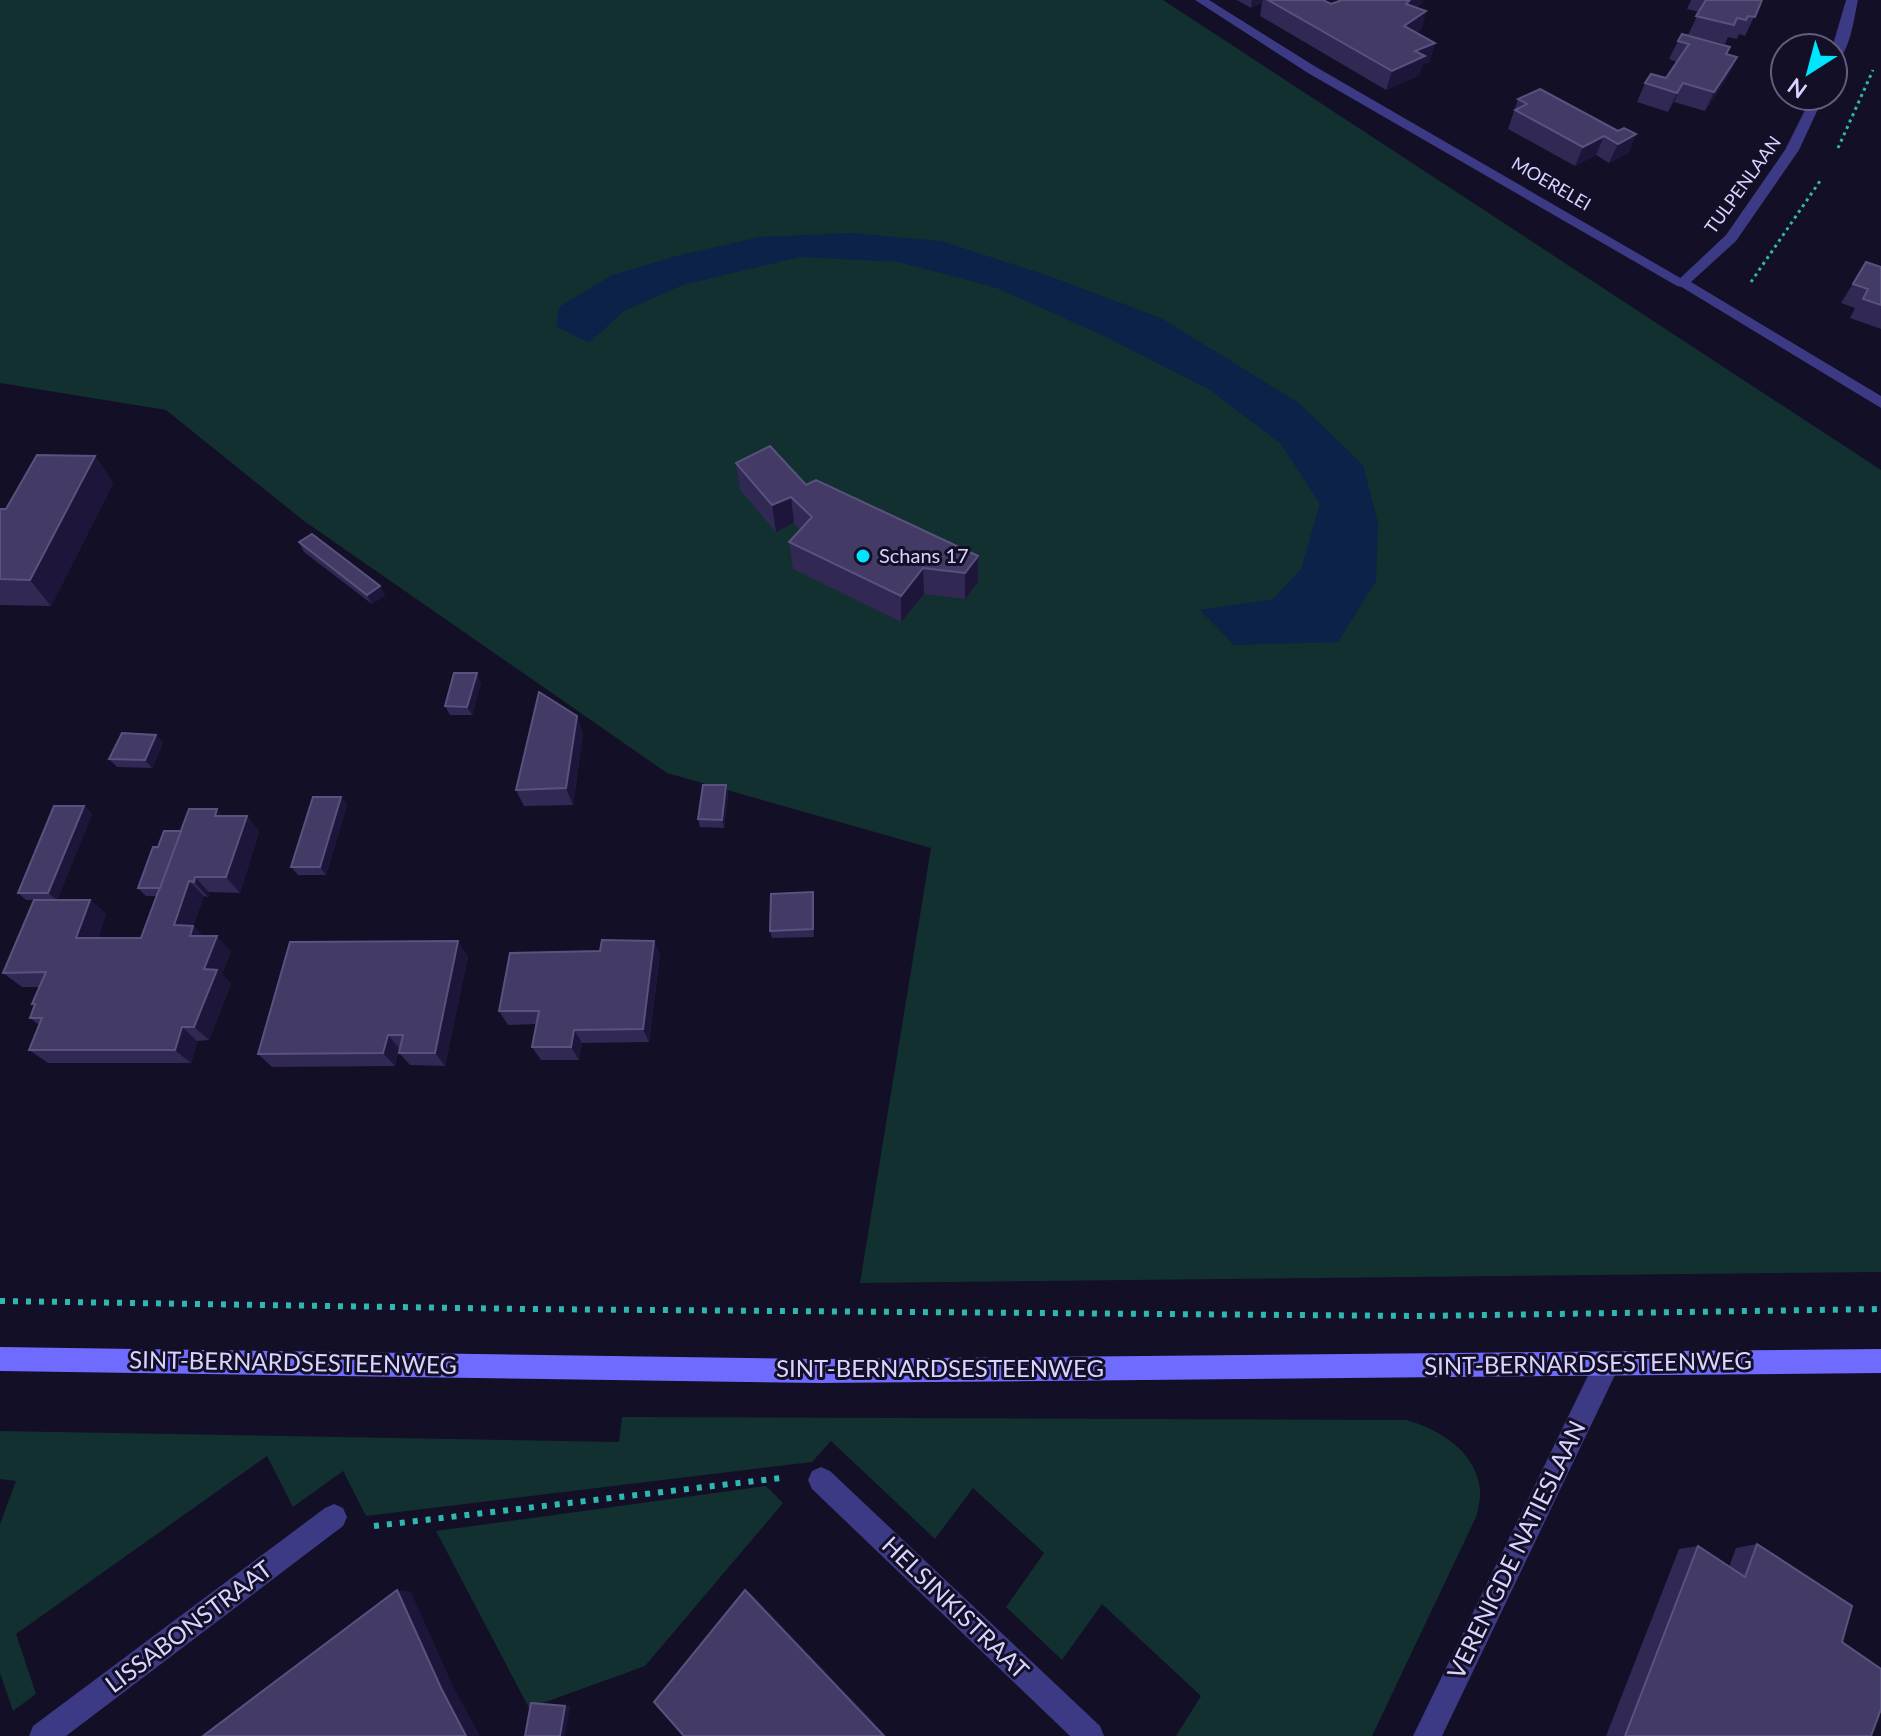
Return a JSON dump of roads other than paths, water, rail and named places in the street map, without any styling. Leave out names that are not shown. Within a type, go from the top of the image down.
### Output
[{"type":"main road","name":"SINT-BERNARDSESTEENWEG","points":[[0,1359],[819,1371],[1881,1361]]},
{"type":"street","name":"MOERELEI","points":[[1201,0],[1312,70],[1682,283],[1881,403]]},
{"type":"street","points":[[1844,32],[1852,0]]},
{"type":"street","name":"TULPENLAAN","points":[[1682,283],[1731,238],[1792,150],[1810,112]]},
{"type":"street","name":"VERENIGDE NATIESLAAN","points":[[1427,1736],[1607,1364]]},
{"type":"street","name":"HELSINKISTRAAT","points":[[821,1480],[1090,1736]]},
{"type":"street","name":"LISSABONSTRAAT","points":[[43,1736],[334,1517]]},
{"type":"water","points":[[850,233],[941,241],[1046,275],[1161,318],[1299,403],[1363,465],[1378,523],[1376,581],[1338,642],[1234,645],[1200,610],[1273,599],[1301,569],[1320,504],[1281,444],[1210,390],[1102,335],[997,288],[899,262],[800,257],[683,285],[624,311],[589,343],[556,326],[559,307],[612,275],[680,255],[760,237]]},
{"type":"place","name":"Schans 17","points":[[863,556]]}]
